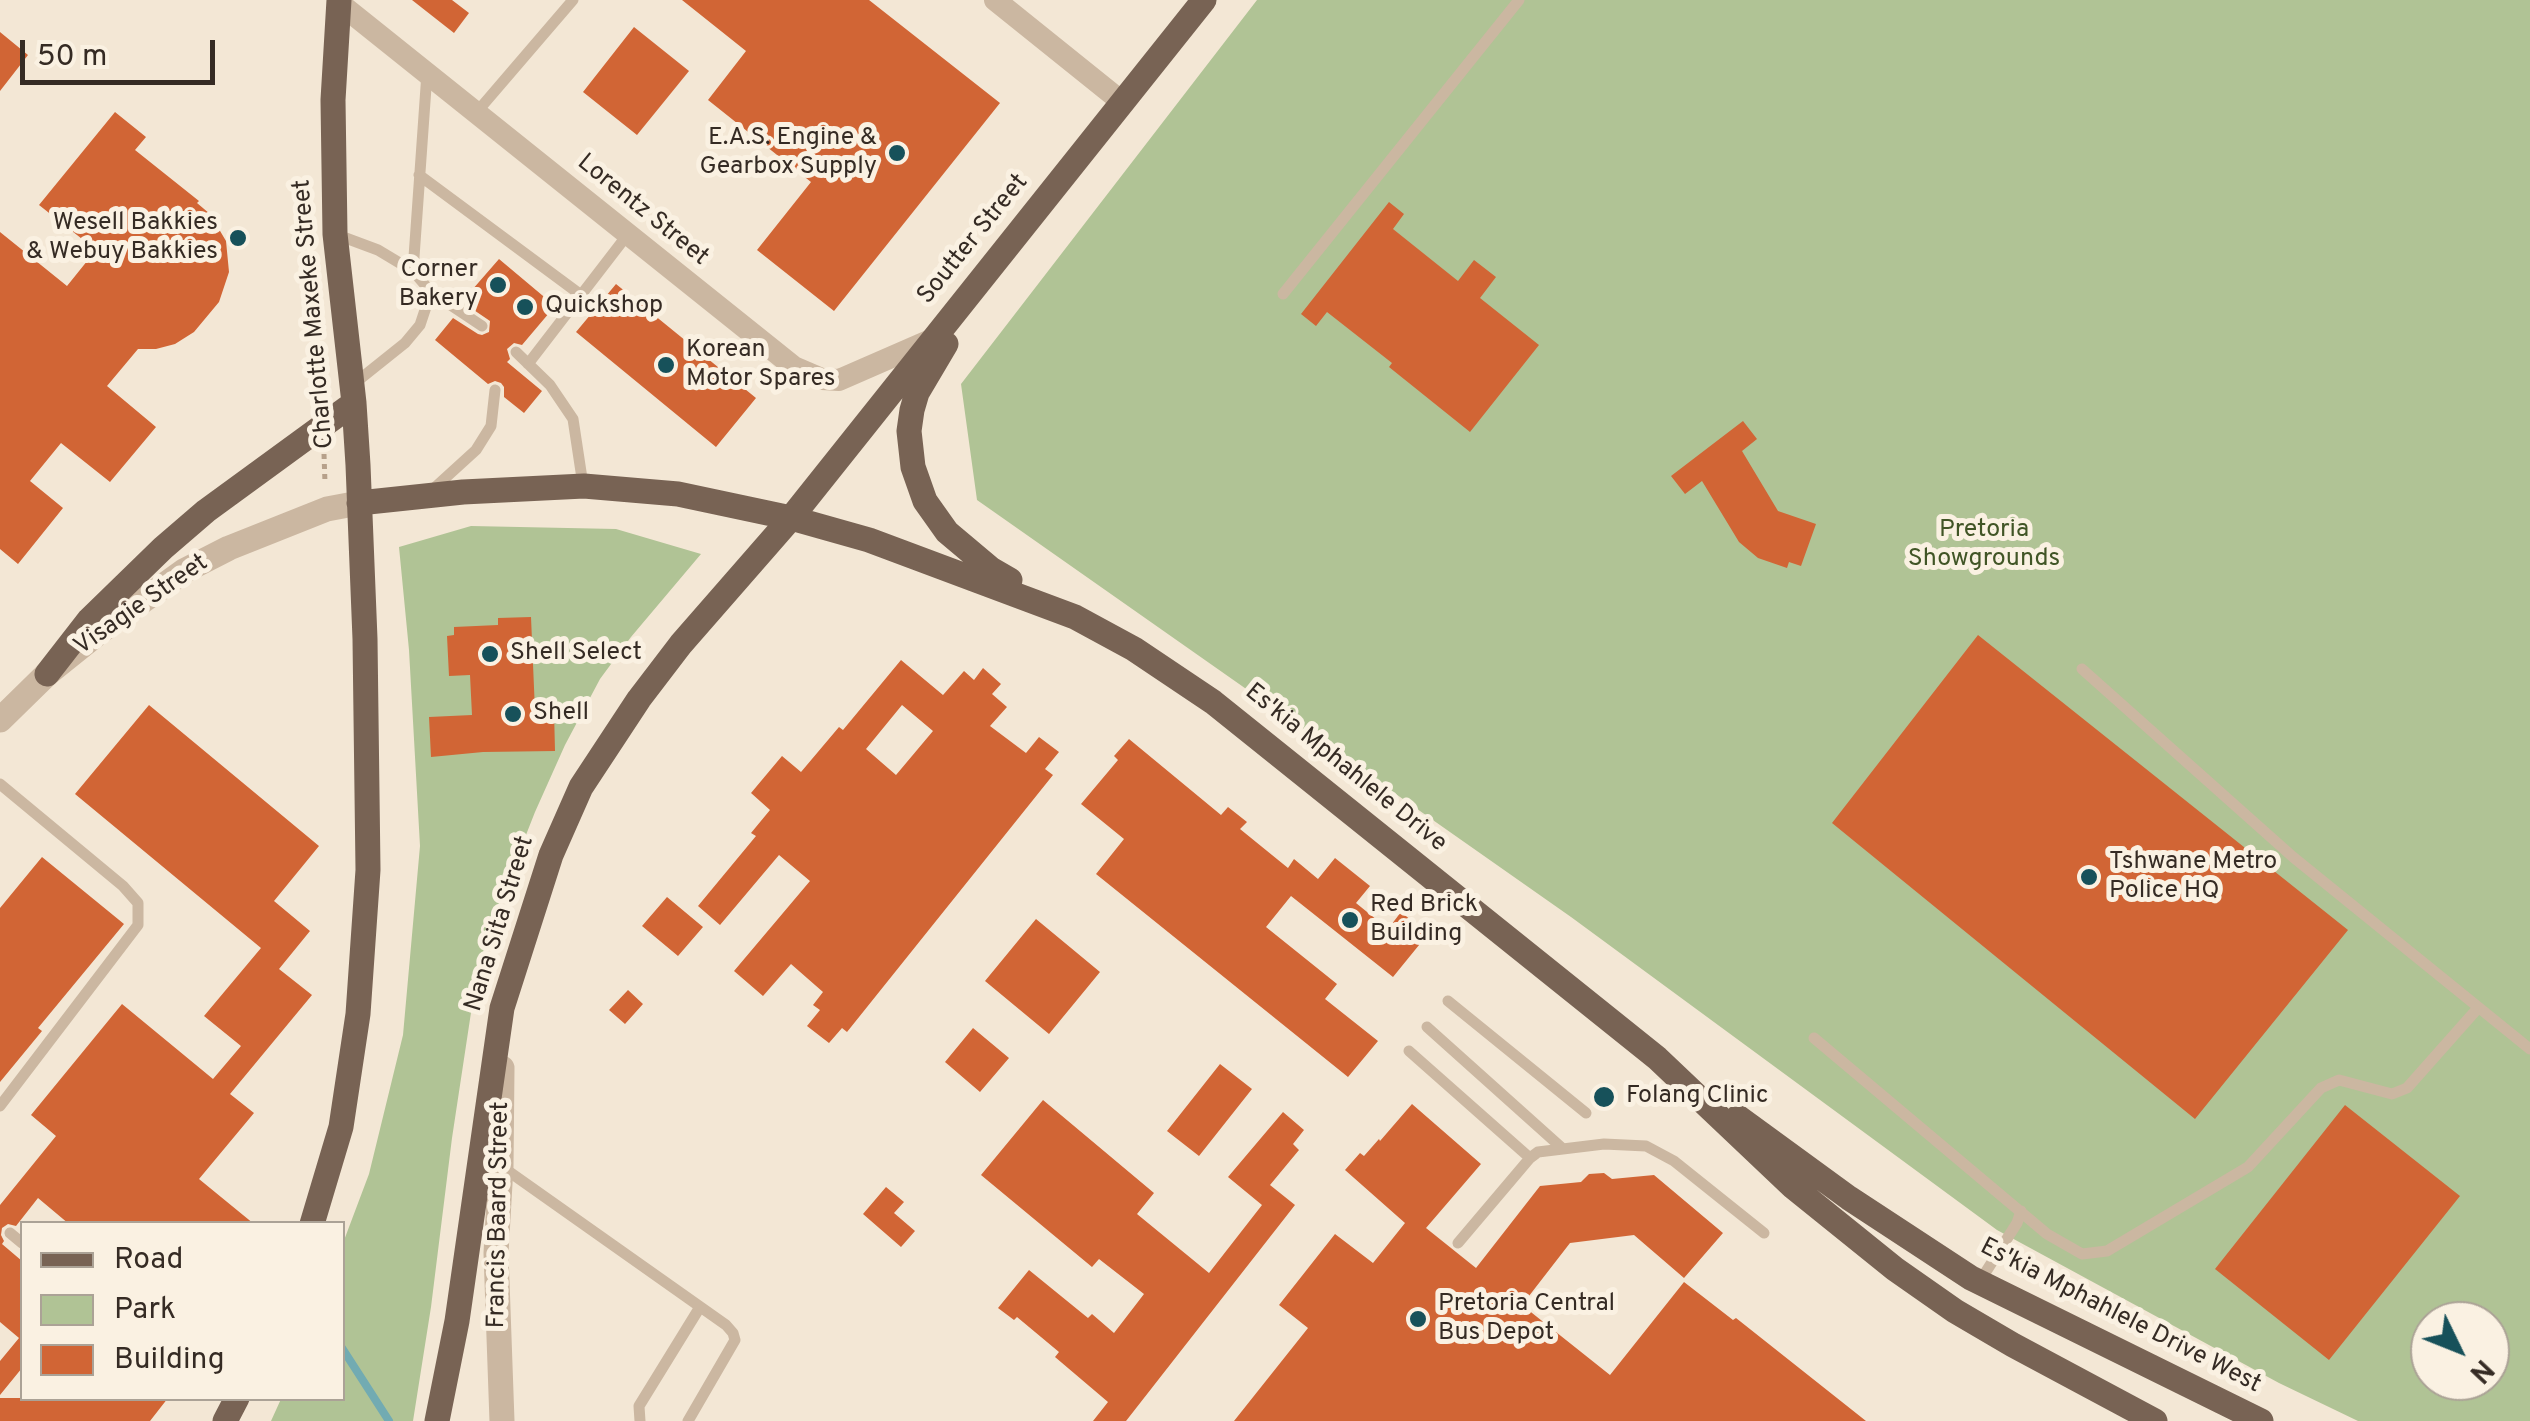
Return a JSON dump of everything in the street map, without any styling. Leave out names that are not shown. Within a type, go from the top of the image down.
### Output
[{"type":"main road","name":"Soutter Street","points":[[791,518],[1204,0]]},
{"type":"main road","name":"Charlotte Maxeke Street","points":[[339,2],[333,100],[335,234],[353,394],[359,503]]},
{"type":"main road","points":[[995,262],[917,393],[909,431],[913,467],[925,501],[964,548],[990,569],[1075,617]]},
{"type":"main road","points":[[47,674],[89,620],[163,548],[206,511],[322,426],[353,394]]},
{"type":"main road","name":"Es'kia Mphahlele Drive","points":[[359,503],[584,486],[678,494],[791,518],[883,545],[1075,617],[1134,649],[1213,702],[1658,1058],[1792,1186],[1895,1269],[2012,1346],[2155,1421]]},
{"type":"main road","points":[[313,1221],[341,1127],[363,950],[368,802],[359,503]]},
{"type":"main road","name":"Nana Sita Street","points":[[437,1421],[457,1321],[502,1008],[551,855],[581,787],[639,698],[791,518]]},
{"type":"main road","name":"Es'kia Mphahlele Drive West","points":[[1658,1058],[1849,1198],[1980,1282],[2261,1421]]},
{"type":"street","points":[[995,0],[1122,102]]},
{"type":"street","name":"Lorentz Street","points":[[339,2],[794,368],[822,380],[839,380],[933,340]]},
{"type":"street","name":"Visagie Street","points":[[0,720],[47,674],[184,571],[229,548],[327,509],[359,503]]},
{"type":"street","name":"Francis Baard Street","points":[[502,1008],[496,1253],[502,1421]]},
{"type":"lane","points":[[476,113],[573,0]]},
{"type":"lane","points":[[1284,294],[1519,0]]},
{"type":"lane","points":[[412,271],[426,73]]},
{"type":"lane","points":[[419,175],[581,295]]},
{"type":"lane","points":[[335,234],[378,250],[412,271],[431,292],[482,326]]},
{"type":"lane","points":[[528,364],[628,234]]},
{"type":"lane","points":[[353,394],[420,325],[431,292]]},
{"type":"lane","points":[[516,352],[550,386],[573,419],[584,486]]},
{"type":"lane","points":[[426,496],[476,450],[490,426],[495,390]]},
{"type":"lane","points":[[2082,668],[2294,856],[2530,1049]]},
{"type":"lane","points":[[0,784],[138,902],[138,925],[0,1106]]},
{"type":"lane","points":[[1448,1001],[1586,1113]]},
{"type":"lane","points":[[1814,1038],[2048,1234],[2082,1254],[2107,1251],[2248,1167],[2321,1088],[2338,1080],[2392,1094],[2407,1088],[2478,1008]]},
{"type":"lane","points":[[1427,1028],[1562,1148]]},
{"type":"lane","points":[[1408,1051],[1530,1158]]},
{"type":"lane","points":[[1458,1243],[1538,1152],[1627,1144],[1646,1146],[1674,1161],[1764,1233]]},
{"type":"lane","points":[[501,1166],[733,1333],[735,1340],[688,1421]]},
{"type":"lane","points":[[1980,1282],[2021,1211]]},
{"type":"lane","points":[[10,1233],[20,1241]]},
{"type":"lane","points":[[640,1421],[639,1406],[700,1307]]},
{"type":"path","points":[[322,426],[327,509]]},
{"type":"green space","name":"Pretoria Showgrounds","points":[[1257,0],[2530,0],[2530,1421],[2358,1421],[2279,1383],[1997,1230],[1571,917],[977,500],[961,384]]},
{"type":"green space","points":[[471,526],[616,529],[701,554],[600,679],[535,812],[487,934],[472,1006],[413,1421],[271,1421],[280,1401],[345,1401],[345,1238],[369,1174],[403,1035],[420,846],[399,547]]},
{"type":"building","points":[[412,0],[452,0],[469,13],[454,33]]},
{"type":"building","points":[[682,0],[869,0],[1000,103],[834,311],[757,250],[811,182],[708,100],[746,51]]},
{"type":"building","points":[[634,27],[689,71],[637,135],[583,92]]},
{"type":"building","points":[[0,32],[28,55],[0,91]]},
{"type":"building","points":[[115,112],[146,137],[135,150],[210,214],[226,241],[229,272],[219,302],[194,332],[175,344],[138,349],[107,386],[156,427],[110,482],[61,443],[30,481],[63,508],[18,564],[0,549],[0,232],[67,286],[96,250],[39,205]]},
{"type":"building","points":[[1389,202],[1404,214],[1393,229],[1458,281],[1474,260],[1496,277],[1480,298],[1539,345],[1470,432],[1327,312],[1316,326],[1301,314]]},
{"type":"building","points":[[499,259],[555,306],[522,345],[514,343],[507,349],[507,362],[542,391],[524,413],[504,397],[501,383],[488,384],[435,340],[453,318],[478,334],[489,332],[490,321],[465,304]]},
{"type":"building","name":"Korean Motor Spares","points":[[616,284],[756,398],[716,447],[576,332]]},
{"type":"building","points":[[1743,421],[1757,439],[1742,451],[1778,511],[1816,524],[1801,566],[1789,562],[1787,568],[1758,558],[1739,542],[1702,481],[1685,494],[1671,476]]},
{"type":"building","points":[[531,617],[535,711],[554,710],[555,751],[431,757],[429,717],[472,715],[470,675],[449,676],[447,636],[454,635],[454,627],[498,625],[498,618]]},
{"type":"building","name":"Tshwane Metro Police HQ","points":[[1978,635],[2348,930],[2195,1119],[1832,823]]},
{"type":"building","points":[[901,660],[943,695],[964,671],[974,680],[983,668],[1001,684],[992,694],[1007,707],[990,726],[1026,753],[1039,737],[1059,752],[1045,769],[1053,775],[847,1032],[842,1028],[829,1043],[807,1026],[820,1010],[813,1005],[823,992],[791,964],[763,996],[734,971],[810,881],[779,855],[720,925],[698,906],[756,836],[751,833],[770,810],[751,793],[782,756],[801,772],[839,727],[843,730]],"holes":[[[902,705],[933,731],[896,775],[866,749]]]},
{"type":"building","points":[[149,705],[319,846],[274,901],[310,931],[279,969],[312,995],[230,1094],[254,1113],[199,1179],[250,1221],[65,1221],[38,1198],[16,1226],[8,1224],[2,1228],[2,1244],[20,1259],[20,1370],[0,1395],[0,1361],[19,1338],[0,1322],[0,1205],[56,1136],[31,1115],[122,1004],[213,1079],[241,1046],[204,1016],[261,948],[75,794]]},
{"type":"building","points":[[1129,739],[1221,815],[1228,807],[1247,822],[1240,829],[1288,868],[1294,859],[1318,879],[1335,858],[1370,886],[1356,903],[1388,929],[1401,912],[1428,934],[1393,977],[1291,896],[1266,927],[1337,984],[1325,999],[1378,1041],[1348,1077],[1096,874],[1124,839],[1081,804],[1118,760],[1114,756]]},
{"type":"building","points":[[42,857],[124,924],[38,1028],[42,1031],[0,1082],[0,908]]},
{"type":"building","points":[[667,897],[703,927],[678,956],[642,926]]},
{"type":"building","points":[[1036,919],[1100,972],[1049,1034],[985,981]]},
{"type":"building","points":[[628,990],[643,1004],[625,1024],[609,1010]]},
{"type":"building","points":[[973,1028],[1009,1058],[980,1092],[945,1062]]},
{"type":"building","points":[[1220,1064],[1252,1089],[1199,1156],[1167,1131]]},
{"type":"building","points":[[1043,1100],[1154,1193],[1137,1214],[1209,1273],[1262,1205],[1228,1177],[1283,1112],[1304,1130],[1293,1144],[1299,1150],[1270,1185],[1295,1205],[1126,1421],[1093,1421],[1108,1402],[1055,1357],[1059,1352],[1017,1317],[1014,1320],[998,1308],[1029,1270],[1088,1318],[1092,1314],[1114,1333],[1144,1294],[1099,1259],[1092,1267],[981,1175]]},
{"type":"building","name":"Pretoria Central Bus Depot","points":[[1412,1104],[1481,1164],[1426,1228],[1476,1268],[1540,1186],[1581,1182],[1589,1174],[1604,1173],[1612,1179],[1654,1175],[1723,1233],[1684,1278],[1634,1235],[1570,1243],[1522,1305],[1610,1375],[1684,1282],[1866,1421],[1234,1421],[1308,1328],[1279,1305],[1335,1234],[1373,1263],[1405,1223],[1345,1170],[1360,1153],[1364,1156],[1380,1141]]},
{"type":"building","points":[[2345,1105],[2460,1196],[2329,1360],[2215,1269]]},
{"type":"building","points":[[886,1187],[904,1202],[894,1213],[915,1231],[901,1247],[863,1214]]},
{"type":"building","points":[[0,1398],[166,1401],[150,1421],[0,1421]]},
{"type":"waterway","points":[[345,1353],[389,1421]]},
{"type":"place","name":"E.A.S. Engine & Gearbox Supply","points":[[897,153]]},
{"type":"place","name":"Wesell Bakkies & Webuy Bakkies","points":[[238,238]]},
{"type":"place","name":"Corner Bakery","points":[[498,285]]},
{"type":"place","name":"Quickshop","points":[[525,307]]},
{"type":"place","name":"Korean Motor Spares","points":[[666,365]]},
{"type":"place","name":"Shell Select","points":[[490,654]]},
{"type":"place","name":"Shell","points":[[513,714]]},
{"type":"place","name":"Tshwane Metro Police HQ","points":[[2089,877]]},
{"type":"place","name":"Red Brick Building","points":[[1350,920]]},
{"type":"place","name":"Folang Clinic","points":[[1604,1097]]},
{"type":"place","name":"Pretoria Central Bus Depot","points":[[1418,1319]]}]
